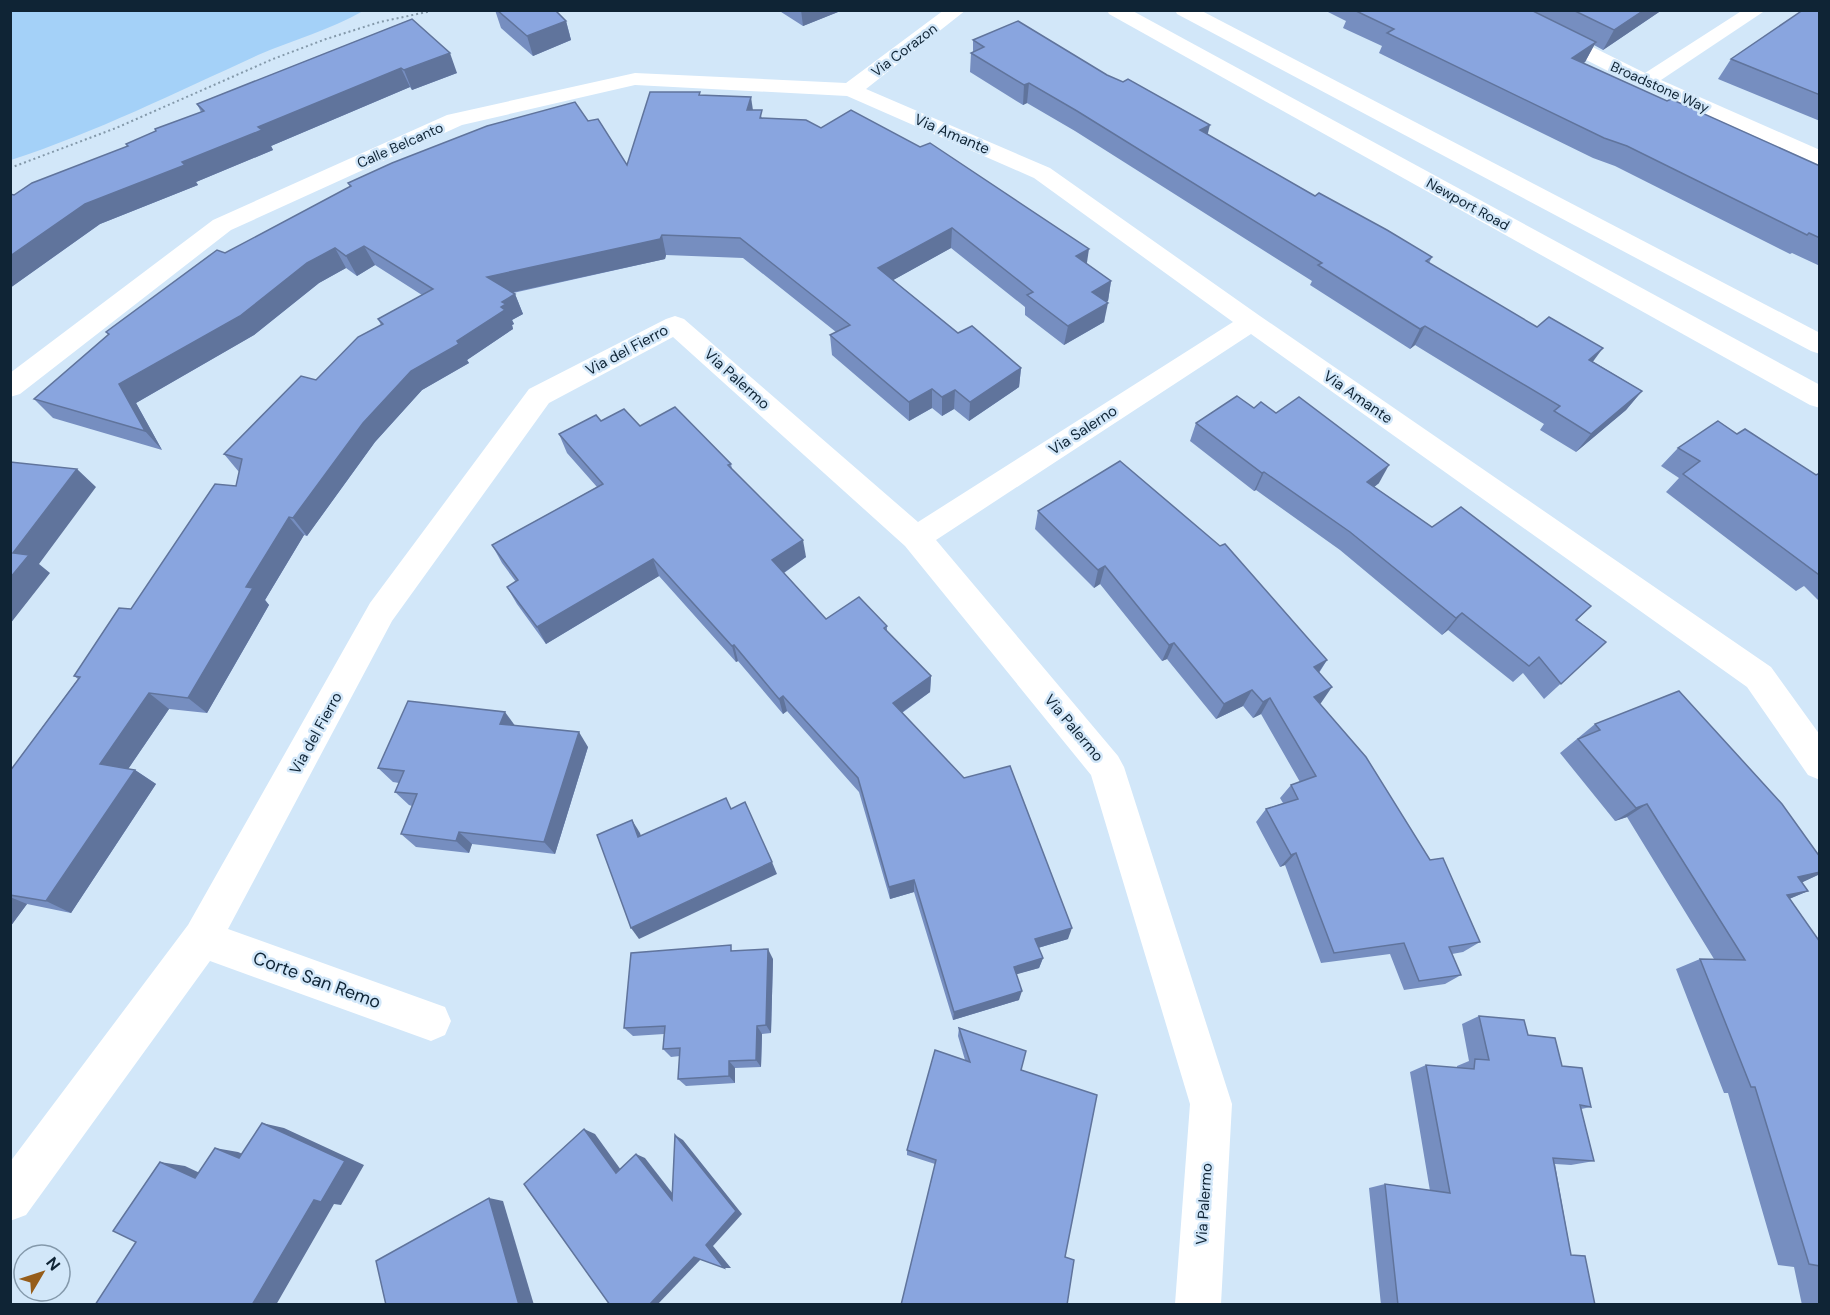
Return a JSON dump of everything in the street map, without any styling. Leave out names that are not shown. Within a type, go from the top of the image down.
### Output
[{"type":"street","name":"Via Corazon","points":[[851,90],[957,10]]},
{"type":"street","name":"Newport Road","points":[[1116,10],[1820,398]]},
{"type":"street","points":[[1184,10],[1820,345]]},
{"type":"street","name":"Broadstone Way","points":[[1502,10],[1554,39],[1820,158]]},
{"type":"street","points":[[1646,81],[1757,10]]},
{"type":"street","name":"Calle Belcanto","points":[[10,387],[222,225],[455,120],[635,79],[851,90]]},
{"type":"street","name":"Via Amante","points":[[851,90],[1042,173],[1759,677],[1820,764]]},
{"type":"street","name":"Via Salerno","points":[[916,538],[1251,322]]},
{"type":"street","name":"Via Palermo","points":[[675,325],[916,538],[1106,767],[1210,1104],[1198,1305]]},
{"type":"street","name":"Via del Fierro","points":[[10,1199],[202,939],[381,612],[539,396],[675,325]]},
{"type":"street","name":"Corte San Remo","points":[[202,939],[431,1022]]},
{"type":"path","points":[[10,168],[55,154],[249,69],[328,38],[396,17],[435,10]]},
{"type":"water","points":[[10,11],[363,11],[325,29],[258,55],[105,124],[11,160]]},
{"type":"building","points":[[497,10],[555,10],[566,21],[527,36]]},
{"type":"building","points":[[1354,10],[1531,10],[1596,42],[1572,58],[1667,101],[1671,99],[1820,166],[1820,238],[1809,233],[1807,235],[1627,146],[1604,138],[1387,33],[1394,29]]},
{"type":"building","points":[[1573,10],[1644,10],[1614,30]]},
{"type":"building","points":[[1803,10],[1820,10],[1820,95],[1731,59]]},
{"type":"building","points":[[412,19],[450,53],[404,70],[401,68],[258,127],[262,130],[182,162],[185,165],[85,204],[10,256],[10,194],[14,195],[32,183],[128,146],[126,144],[156,131],[155,129],[204,111],[197,104]]},
{"type":"building","points":[[1018,21],[1107,75],[1123,82],[1128,79],[1210,125],[1200,130],[1315,196],[1319,193],[1387,230],[1432,257],[1426,261],[1537,327],[1549,317],[1603,348],[1589,360],[1642,391],[1591,434],[1554,411],[1560,406],[1425,326],[1420,329],[1318,265],[1322,263],[1077,111],[1029,83],[1024,85],[971,53],[984,47],[973,40]]},
{"type":"building","points":[[650,92],[700,92],[699,95],[751,97],[747,110],[762,110],[760,118],[806,120],[821,128],[851,110],[920,147],[930,143],[1089,249],[1076,256],[1111,281],[1092,292],[1108,303],[1068,326],[1027,295],[1033,292],[952,228],[878,268],[958,333],[972,326],[1021,368],[970,402],[955,390],[942,397],[932,389],[909,402],[830,335],[850,325],[740,238],[662,235],[660,239],[487,277],[515,294],[502,302],[506,304],[501,307],[505,310],[457,341],[459,344],[411,371],[363,423],[293,518],[289,517],[246,587],[253,588],[188,698],[149,693],[100,764],[135,770],[46,901],[10,895],[10,771],[80,677],[74,676],[119,608],[131,609],[215,484],[236,486],[242,459],[224,454],[301,376],[316,380],[358,337],[383,324],[378,319],[433,289],[364,246],[346,256],[335,248],[307,263],[240,316],[119,384],[145,431],[34,399],[109,334],[106,332],[217,250],[225,253],[351,186],[348,183],[392,163],[487,126],[575,102],[588,121],[598,119],[627,165]]},
{"type":"building","points":[[1237,396],[1254,408],[1261,402],[1276,413],[1299,397],[1389,465],[1367,482],[1432,527],[1461,507],[1591,606],[1576,620],[1606,642],[1561,684],[1539,657],[1529,666],[1462,613],[1456,618],[1350,532],[1264,472],[1262,473],[1196,423]]},
{"type":"building","points":[[675,407],[731,464],[728,465],[803,540],[772,560],[826,619],[859,597],[887,626],[884,628],[931,676],[893,703],[964,778],[1010,766],[1072,928],[1035,939],[1043,958],[1014,967],[1022,991],[954,1012],[914,880],[889,887],[858,778],[783,696],[779,699],[734,645],[732,646],[653,559],[537,627],[507,587],[518,580],[492,545],[603,484],[559,434],[596,415],[601,421],[624,409],[640,426]]},
{"type":"building","points":[[1718,421],[1737,434],[1745,429],[1816,475],[1820,473],[1820,573],[1818,574],[1683,474],[1700,461],[1678,448]]},
{"type":"building","points":[[1120,461],[1220,546],[1225,544],[1327,660],[1314,667],[1332,687],[1314,697],[1366,757],[1430,860],[1443,858],[1480,942],[1449,947],[1461,975],[1419,981],[1404,943],[1334,953],[1296,853],[1291,855],[1266,809],[1298,799],[1291,785],[1316,776],[1270,698],[1263,702],[1252,690],[1224,704],[1174,643],[1169,645],[1105,566],[1098,570],[1038,511]]},
{"type":"building","points":[[10,462],[77,469],[13,553],[29,555],[10,578]]},
{"type":"building","points":[[1679,691],[1782,804],[1820,857],[1820,872],[1798,877],[1808,891],[1787,895],[1820,942],[1820,1266],[1809,1264],[1755,1087],[1751,1087],[1700,959],[1745,960],[1647,804],[1636,808],[1578,739],[1600,730],[1595,724]]},
{"type":"building","points":[[408,701],[505,712],[500,724],[579,732],[544,842],[459,832],[456,841],[401,834],[417,794],[395,792],[404,771],[378,768]]},
{"type":"building","points":[[726,798],[731,809],[745,802],[772,862],[631,928],[597,835],[632,820],[638,837]]},
{"type":"building","points":[[731,945],[731,951],[768,949],[766,1025],[757,1026],[756,1060],[729,1061],[729,1076],[678,1079],[680,1048],[663,1049],[665,1026],[624,1028],[631,953]]},
{"type":"building","points":[[1479,1016],[1524,1020],[1528,1035],[1555,1038],[1562,1066],[1582,1068],[1591,1107],[1580,1105],[1594,1161],[1553,1158],[1571,1255],[1585,1256],[1595,1305],[1398,1305],[1385,1184],[1450,1193],[1426,1065],[1474,1069],[1475,1059],[1489,1060]]},
{"type":"building","points":[[959,1028],[1026,1051],[1021,1070],[1097,1095],[1065,1257],[1074,1260],[1067,1305],[901,1305],[936,1160],[907,1150],[935,1050],[970,1062]]},
{"type":"building","points":[[262,1123],[345,1161],[321,1202],[314,1200],[252,1305],[95,1305],[136,1242],[113,1231],[160,1162],[195,1178],[215,1148],[239,1158]]},
{"type":"building","points":[[584,1129],[616,1173],[636,1154],[672,1200],[675,1135],[736,1211],[706,1245],[724,1268],[694,1257],[649,1305],[610,1305],[524,1184]]},
{"type":"building","points":[[489,1198],[519,1305],[386,1305],[376,1261]]}]
